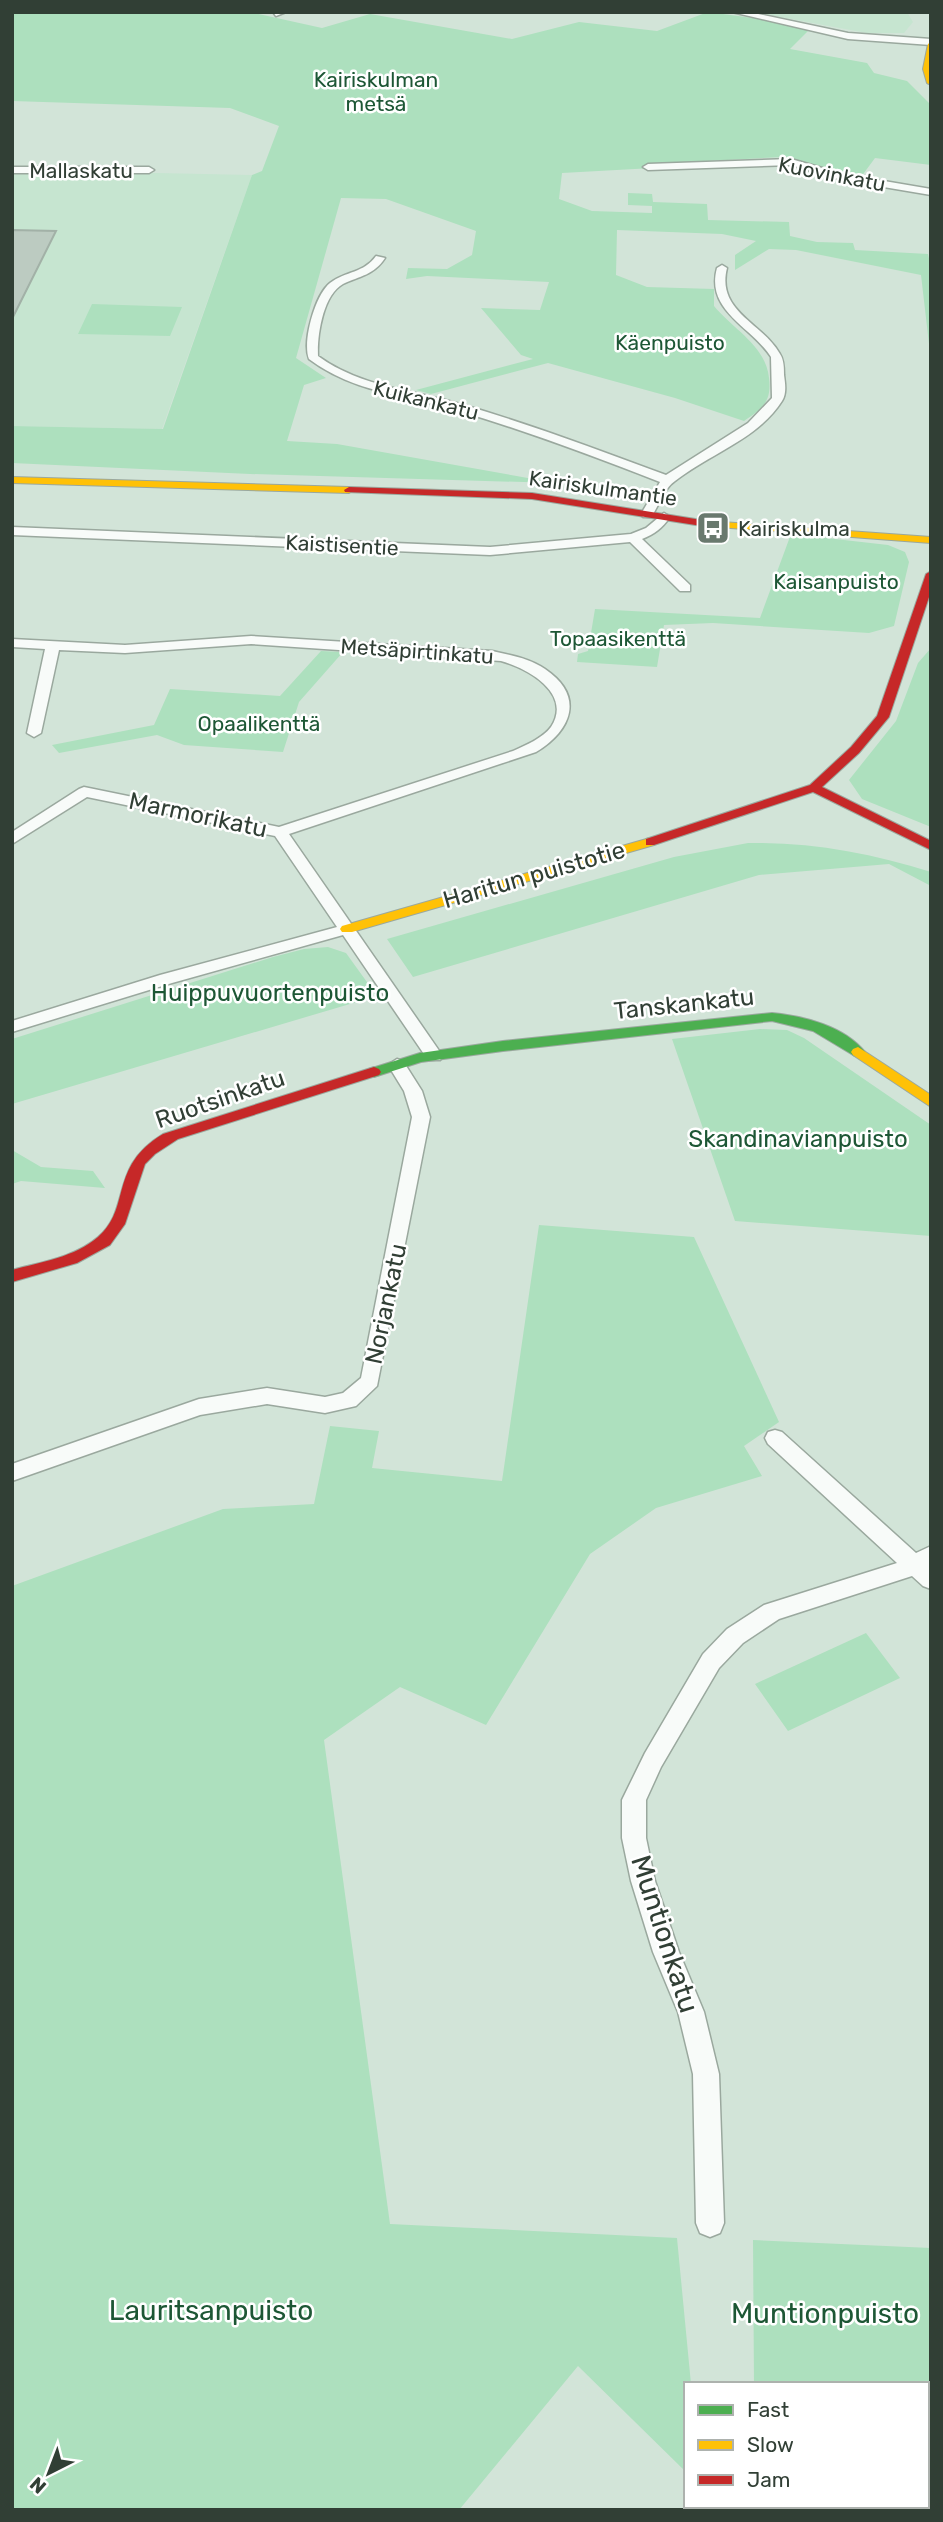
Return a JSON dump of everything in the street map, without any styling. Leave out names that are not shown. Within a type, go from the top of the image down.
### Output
[{"type":"street","points":[[736,12],[848,36],[931,43],[927,69],[931,83]]},
{"type":"street","name":"Kuovinkatu","points":[[648,167],[791,162],[842,177],[931,192]]},
{"type":"street","name":"Mallaskatu","points":[[12,170],[149,170]]},
{"type":"street","name":"Kuikankatu","points":[[380,258],[370,270],[343,281],[327,292],[312,340],[313,357],[325,367],[335,374],[365,385],[455,406],[533,430],[667,480]]},
{"type":"street","points":[[647,513],[667,480],[752,426],[778,399],[780,390],[777,356],[736,317],[723,299],[719,279],[722,268]]},
{"type":"street","name":"Kairiskulmantie","points":[[14,478],[238,481],[352,489],[532,496],[595,503],[708,524],[931,540]]},
{"type":"street","name":"Kaistisentie","points":[[12,531],[490,551],[633,538],[651,531],[664,517]]},
{"type":"street","points":[[633,538],[685,588]]},
{"type":"street","name":"Haritun puistotie","points":[[12,1027],[166,979],[701,827],[814,788],[855,750],[883,717],[931,574]]},
{"type":"street","name":"Metsäpirtinkatu","points":[[12,643],[125,649],[251,640],[492,655],[528,665],[547,677],[557,691],[562,706],[562,720],[552,734],[535,745],[494,762],[280,832]]},
{"type":"street","points":[[34,733],[52,645]]},
{"type":"street","points":[[814,788],[931,846]]},
{"type":"street","name":"Marmorikatu","points":[[12,839],[84,792],[280,832],[347,929]]},
{"type":"street","points":[[347,929],[427,1057]]},
{"type":"street","name":"Tanskankatu","points":[[427,1057],[759,1018],[788,1018],[822,1027],[931,1102]]},
{"type":"street","name":"Ruotsinkatu","points":[[12,1276],[79,1254],[104,1241],[122,1217],[137,1164],[150,1149],[173,1135],[427,1057]]},
{"type":"street","name":"Norjankatu","points":[[12,1473],[199,1407],[267,1396],[325,1405],[349,1400],[370,1381],[421,1117],[413,1091],[397,1065]]},
{"type":"street","points":[[775,1438],[926,1567]]},
{"type":"street","name":"Muntionkatu","points":[[710,2223],[706,2074],[691,2012],[666,1952],[643,1881],[634,1838],[634,1800],[653,1760],[711,1661],[735,1636],[772,1612],[926,1567]]},
{"type":"shaded area","points":[[752,12],[907,12],[913,22],[904,33],[867,33]]},
{"type":"shaded area","points":[[12,170],[252,175],[162,429],[12,426]]},
{"type":"green space","name":"Kairiskulman metsä","points":[[12,12],[249,12],[322,28],[370,14],[512,39],[579,22],[657,31],[708,12],[782,22],[809,30],[790,49],[867,63],[874,73],[907,81],[931,105],[931,165],[875,158],[861,177],[782,157],[654,164],[653,168],[562,173],[559,199],[592,211],[652,213],[652,206],[628,205],[628,193],[652,194],[653,202],[707,204],[708,220],[789,222],[790,236],[817,242],[853,243],[855,250],[928,254],[931,267],[931,361],[921,275],[796,250],[769,249],[735,270],[735,255],[756,241],[722,234],[617,230],[616,275],[647,287],[714,289],[714,306],[755,347],[767,367],[769,393],[756,413],[744,421],[675,398],[548,363],[431,394],[416,390],[533,359],[521,355],[481,308],[540,310],[549,282],[427,276],[406,279],[408,268],[447,269],[472,255],[476,231],[386,199],[341,198],[296,358],[326,378],[304,385],[287,441],[337,444],[556,483],[250,474],[12,463],[12,426],[163,429],[252,175],[262,171],[279,126],[230,108],[12,101]]},
{"type":"green space","points":[[92,304],[182,307],[170,336],[78,334]]},
{"type":"green space","name":"Kaisanpuisto","points":[[791,534],[888,545],[905,552],[909,562],[894,626],[869,633],[713,623],[664,625],[657,667],[577,662],[578,654],[588,651],[595,609],[760,618]]},
{"type":"green space","points":[[931,648],[931,827],[862,799],[849,780],[896,721],[918,663]]},
{"type":"green space","name":"Opaalikenttä","points":[[321,651],[343,652],[299,702],[283,752],[184,745],[157,735],[59,753],[52,745],[154,725],[170,689],[280,696]]},
{"type":"green space","points":[[748,843],[818,847],[886,859],[931,872],[931,886],[889,864],[759,875],[413,977],[387,939],[674,857]]},
{"type":"green space","name":"Huippuvuortenpuisto","points":[[328,947],[346,953],[377,996],[12,1104],[12,1039],[273,957],[304,949]]},
{"type":"green space","name":"Skandinavianpuisto","points":[[760,1029],[787,1030],[804,1038],[931,1125],[931,1236],[735,1221],[672,1039]]},
{"type":"green space","points":[[12,1150],[41,1167],[93,1171],[105,1188],[21,1181],[12,1184]]},
{"type":"green space","name":"Lauritsanpuisto","points":[[539,1225],[694,1237],[779,1422],[744,1446],[762,1476],[656,1508],[590,1554],[486,1725],[400,1687],[324,1740],[390,2224],[677,2238],[691,2382],[684,2382],[684,2470],[578,2366],[459,2510],[12,2510],[12,1586],[223,1509],[314,1504],[330,1426],[379,1431],[372,1468],[502,1481]]},
{"type":"green space","points":[[866,1633],[900,1678],[788,1731],[755,1684]]},
{"type":"green space","name":"Muntionpuisto","points":[[753,2240],[931,2248],[931,2496],[929,2382],[754,2382]]},
{"type":"building","points":[[12,230],[56,231],[12,319]]},
{"type":"traffic: fast","points":[[374,1072],[420,1058],[503,1046],[772,1017],[818,1027],[858,1052]]},
{"type":"traffic: slow","points":[[931,44],[927,69],[931,83]]},
{"type":"traffic: slow","points":[[12,480],[349,490]]},
{"type":"traffic: slow","points":[[708,524],[931,540]]},
{"type":"traffic: slow","points":[[347,929],[650,842]]},
{"type":"traffic: slow","points":[[858,1052],[931,1102]]},
{"type":"traffic: jam","points":[[349,490],[532,496],[708,524]]},
{"type":"traffic: jam","points":[[650,842],[814,788],[855,750],[883,717],[931,574]]},
{"type":"traffic: jam","points":[[814,788],[931,846]]},
{"type":"traffic: jam","points":[[12,1276],[72,1259],[104,1241],[117,1224],[139,1162],[150,1150],[173,1135],[374,1072]]},
{"type":"place","name":"Kairiskulma","points":[[713,528]]},
{"type":"park label","name":"Käenpuisto","points":[[670,342]]},
{"type":"park label","name":"Topaasikenttä","points":[[618,638]]}]
